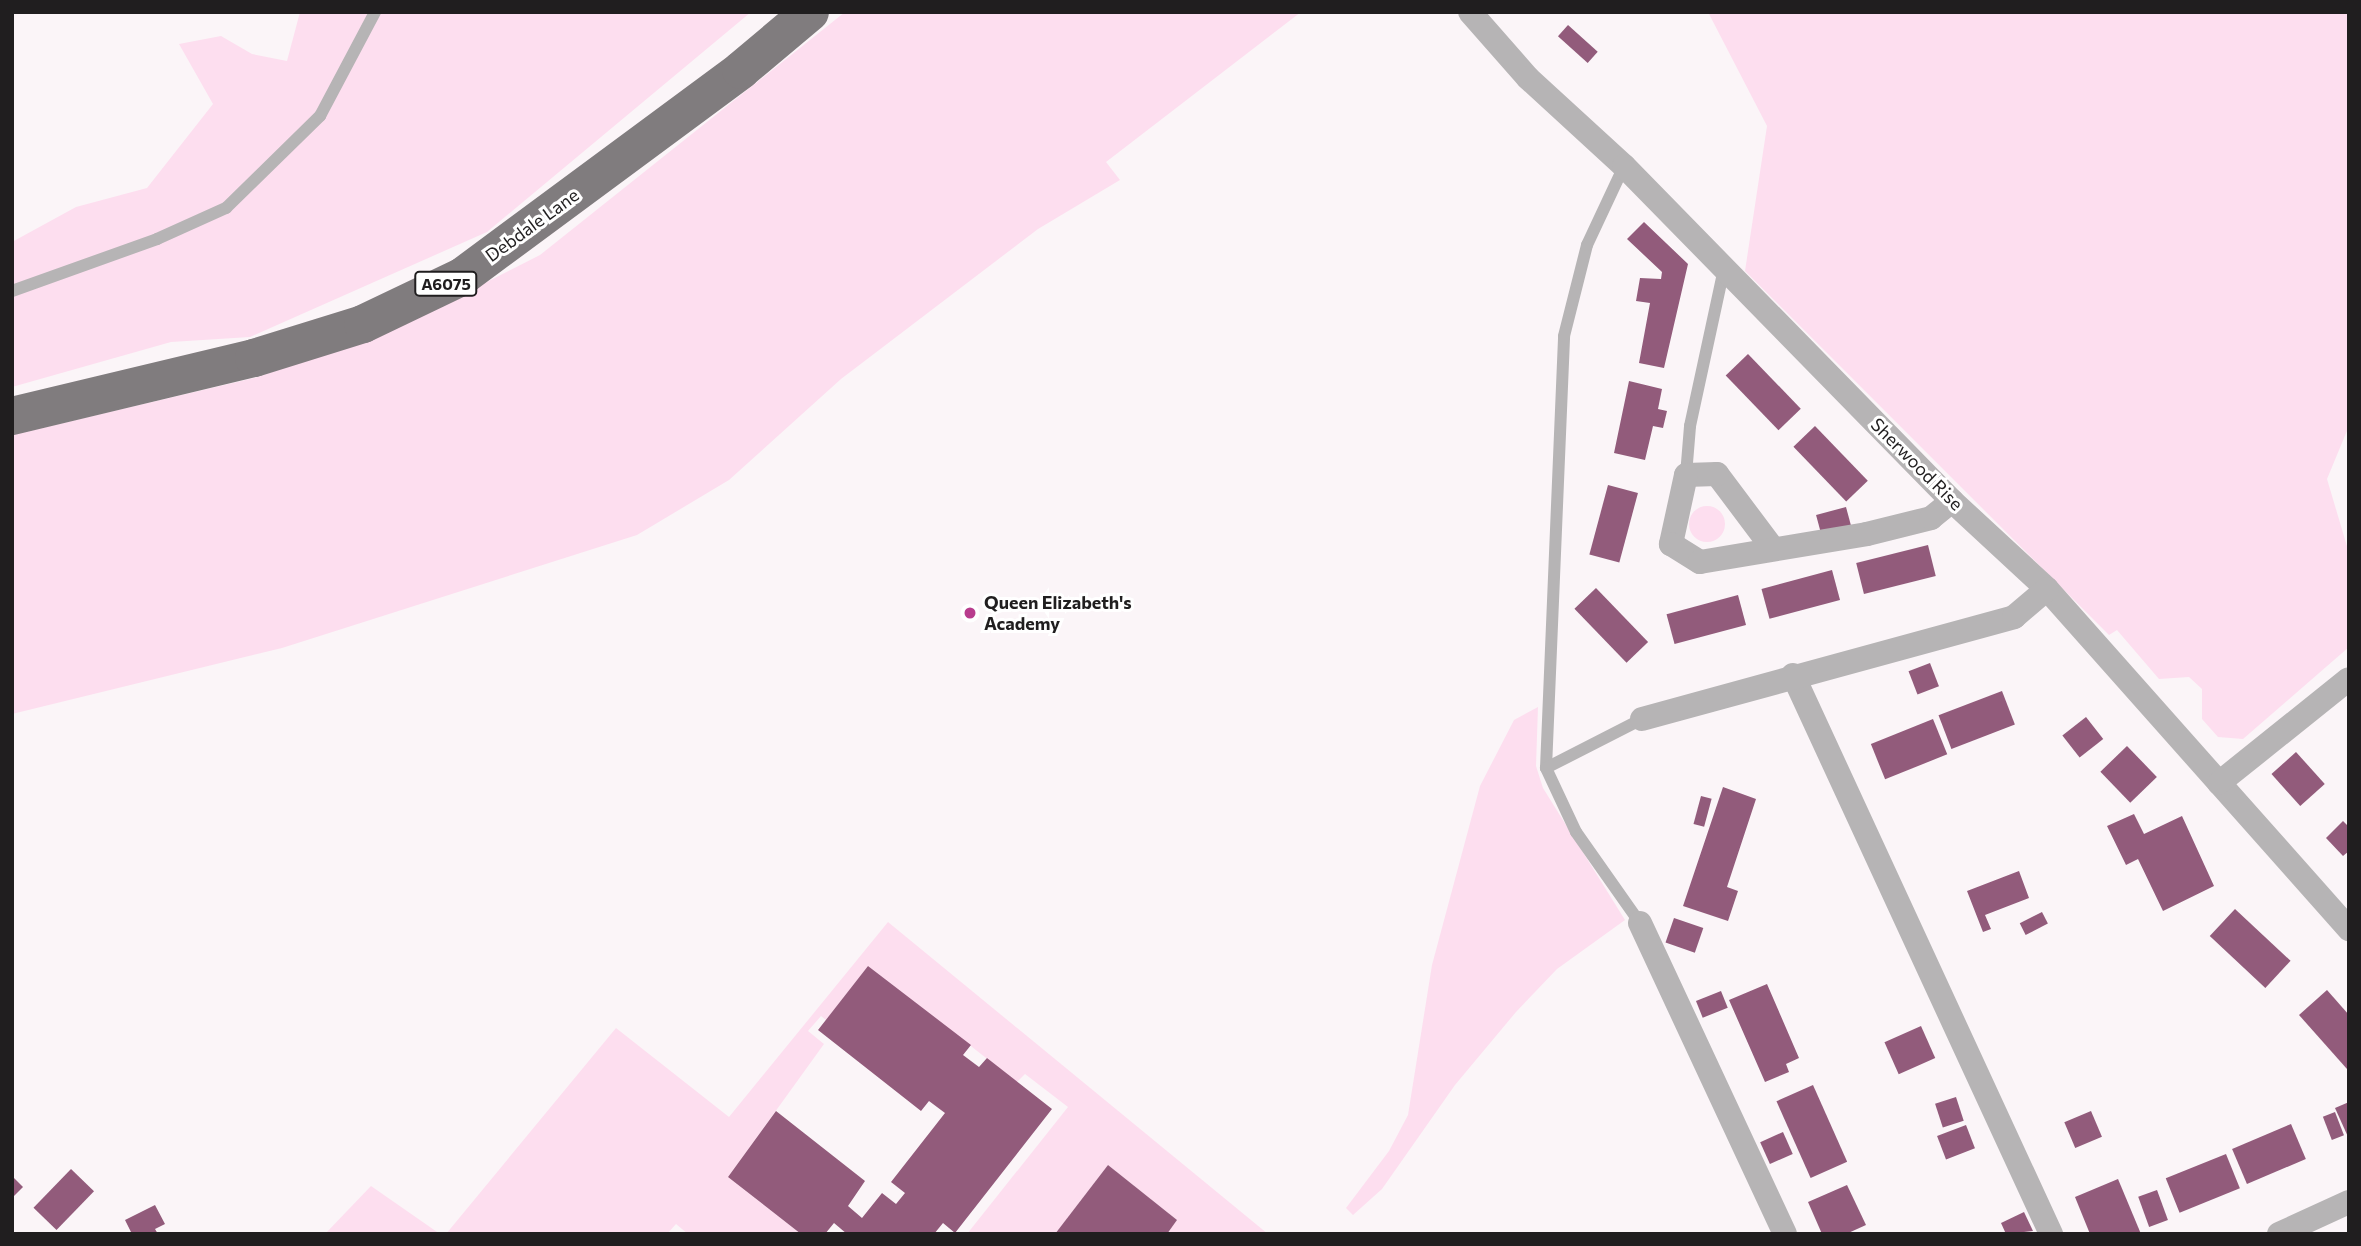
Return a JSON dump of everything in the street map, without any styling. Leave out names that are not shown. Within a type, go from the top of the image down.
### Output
[{"type":"main road","name":"Debdale Lane","points":[[12,416],[290,347],[363,324],[463,276],[741,70],[810,12]]},
{"type":"street","name":"Sherwood Rise","points":[[1470,12],[1528,78],[1625,166],[1952,501],[2047,589],[2349,929]]},
{"type":"street","points":[[1771,546],[1717,474],[1686,475],[1671,544],[1700,562],[1771,546],[1815,546],[1867,534],[1931,518],[1952,501]]},
{"type":"street","points":[[1642,719],[1793,675],[2014,617],[2047,589]]},
{"type":"street","points":[[1793,675],[2051,1234]]},
{"type":"street","points":[[2219,783],[2349,679]]},
{"type":"street","points":[[1640,923],[1785,1234]]},
{"type":"street","points":[[2278,1234],[2349,1202]]},
{"type":"lane","points":[[12,291],[157,239],[226,208],[320,116],[372,14]]},
{"type":"lane","points":[[1625,166],[1587,245],[1564,336],[1546,768],[1576,832],[1640,923]]},
{"type":"lane","points":[[1686,475],[1690,426],[1724,267]]},
{"type":"lane","points":[[1546,768],[1642,719]]},
{"type":"shaded area","points":[[300,12],[751,12],[487,232],[250,337],[171,342],[12,387],[12,242],[76,207],[147,188],[213,104],[179,44],[221,36],[252,54],[287,61]]},
{"type":"shaded area","points":[[845,12],[1301,12],[1106,162],[1120,180],[1038,229],[841,379],[729,480],[637,535],[282,648],[12,714],[12,435],[258,377],[398,327],[540,255]]},
{"type":"shaded area","points":[[1708,12],[2349,12],[2349,426],[2327,479],[2349,553],[2349,647],[2243,739],[2218,737],[2202,719],[2202,689],[2189,677],[2159,679],[2117,630],[2109,635],[1745,271],[1767,126]]},
{"type":"shaded area","points":[[1707,506],[1719,512],[1725,524],[1719,536],[1707,542],[1695,536],[1689,524],[1695,512]]},
{"type":"shaded area","points":[[1538,707],[1536,766],[1543,788],[1625,920],[1557,969],[1516,1012],[1455,1085],[1382,1189],[1353,1215],[1346,1208],[1389,1151],[1408,1115],[1432,965],[1480,786],[1514,720]]},
{"type":"shaded area","points":[[888,922],[1268,1234],[1167,1234],[1177,1220],[1108,1165],[1055,1234],[967,1234],[1068,1107],[1025,1074],[1017,1082],[868,966],[826,1020],[821,1016],[808,1031],[824,1044],[728,1177],[801,1234],[688,1234],[676,1224],[667,1234],[446,1234],[616,1028],[729,1117]]},
{"type":"shaded area","points":[[371,1186],[440,1234],[325,1234]]},
{"type":"building","points":[[1568,25],[1598,52],[1588,63],[1558,36]]},
{"type":"building","points":[[1644,222],[1688,264],[1664,368],[1639,363],[1650,303],[1636,301],[1640,278],[1661,279],[1662,272],[1627,239]]},
{"type":"building","points":[[1748,354],[1801,409],[1778,430],[1726,376]]},
{"type":"building","points":[[1629,381],[1662,389],[1658,409],[1667,411],[1663,428],[1653,426],[1645,460],[1614,453]]},
{"type":"building","points":[[1815,426],[1868,481],[1846,502],[1793,447]]},
{"type":"building","points":[[1608,485],[1638,493],[1619,563],[1589,555]]},
{"type":"building","points":[[1846,507],[1851,526],[1821,534],[1816,515]]},
{"type":"building","points":[[1928,545],[1936,576],[1864,594],[1856,563]]},
{"type":"building","points":[[1832,570],[1840,600],[1770,619],[1761,589]]},
{"type":"building","points":[[1596,588],[1648,642],[1627,663],[1574,609]]},
{"type":"building","points":[[1738,595],[1746,625],[1675,644],[1667,614]]},
{"type":"building","points":[[1930,663],[1939,686],[1917,695],[1909,671]]},
{"type":"building","points":[[2002,691],[2015,725],[1951,749],[1939,715]]},
{"type":"building","points":[[2086,717],[2103,739],[2080,758],[2062,735]]},
{"type":"building","points":[[1933,719],[1947,754],[1885,779],[1871,744]]},
{"type":"building","points":[[2127,746],[2157,777],[2130,803],[2100,772]]},
{"type":"building","points":[[2296,752],[2325,784],[2300,806],[2271,774]]},
{"type":"building","points":[[1723,787],[1756,799],[1727,887],[1738,891],[1728,921],[1683,906]]},
{"type":"building","points":[[1701,796],[1712,799],[1704,827],[1693,824]]},
{"type":"building","points":[[2134,814],[2144,834],[2182,816],[2214,886],[2163,911],[2138,859],[2126,865],[2107,826]]},
{"type":"building","points":[[2343,821],[2349,827],[2349,851],[2343,856],[2326,838]]},
{"type":"building","points":[[2019,871],[2029,898],[1985,915],[1991,929],[1983,932],[1967,891]]},
{"type":"building","points":[[2235,909],[2291,961],[2265,988],[2210,936]]},
{"type":"building","points":[[2042,912],[2048,924],[2026,935],[2020,923]]},
{"type":"building","points":[[1674,918],[1703,928],[1695,953],[1666,943]]},
{"type":"building","points":[[868,966],[971,1045],[963,1055],[979,1067],[987,1058],[1052,1109],[955,1233],[943,1223],[934,1234],[847,1234],[834,1223],[825,1234],[801,1234],[728,1177],[776,1111],[865,1181],[848,1206],[862,1218],[882,1193],[896,1204],[905,1193],[891,1182],[945,1113],[929,1101],[921,1111],[818,1030]]},
{"type":"building","points":[[1767,984],[1799,1058],[1786,1064],[1789,1072],[1765,1082],[1729,1000]]},
{"type":"building","points":[[2327,990],[2349,1015],[2347,1069],[2299,1015]]},
{"type":"building","points":[[1721,991],[1728,1008],[1703,1018],[1696,1001]]},
{"type":"building","points":[[1921,1026],[1935,1058],[1899,1074],[1884,1042]]},
{"type":"building","points":[[1813,1085],[1847,1162],[1811,1178],[1776,1101]]},
{"type":"building","points":[[1956,1097],[1964,1121],[1943,1128],[1935,1104]]},
{"type":"building","points":[[2349,1102],[2349,1139],[2335,1108]]},
{"type":"building","points":[[2091,1111],[2102,1137],[2075,1148],[2064,1122]]},
{"type":"building","points":[[2335,1112],[2344,1135],[2332,1140],[2323,1117]]},
{"type":"building","points":[[2291,1124],[2306,1159],[2247,1184],[2232,1149]]},
{"type":"building","points":[[1966,1125],[1975,1148],[1946,1159],[1937,1136]]},
{"type":"building","points":[[1783,1132],[1793,1154],[1770,1164],[1760,1142]]},
{"type":"building","points":[[2226,1154],[2240,1188],[2180,1213],[2166,1178]]},
{"type":"building","points":[[1108,1165],[1177,1220],[1167,1234],[1055,1234]]},
{"type":"building","points":[[71,1169],[94,1191],[57,1230],[33,1208]]},
{"type":"building","points":[[12,1176],[23,1187],[12,1198]]},
{"type":"building","points":[[2118,1179],[2141,1234],[2090,1234],[2075,1197]]},
{"type":"building","points":[[1847,1185],[1866,1225],[1846,1234],[1822,1234],[1808,1202]]},
{"type":"building","points":[[2157,1190],[2168,1220],[2149,1227],[2138,1197]]},
{"type":"building","points":[[155,1205],[165,1224],[155,1229],[158,1234],[132,1234],[125,1220]]},
{"type":"building","points":[[2024,1212],[2033,1231],[2006,1234],[2001,1223]]},
{"type":"place","name":"Queen Elizabeth's Academy","points":[[970,613]]}]
